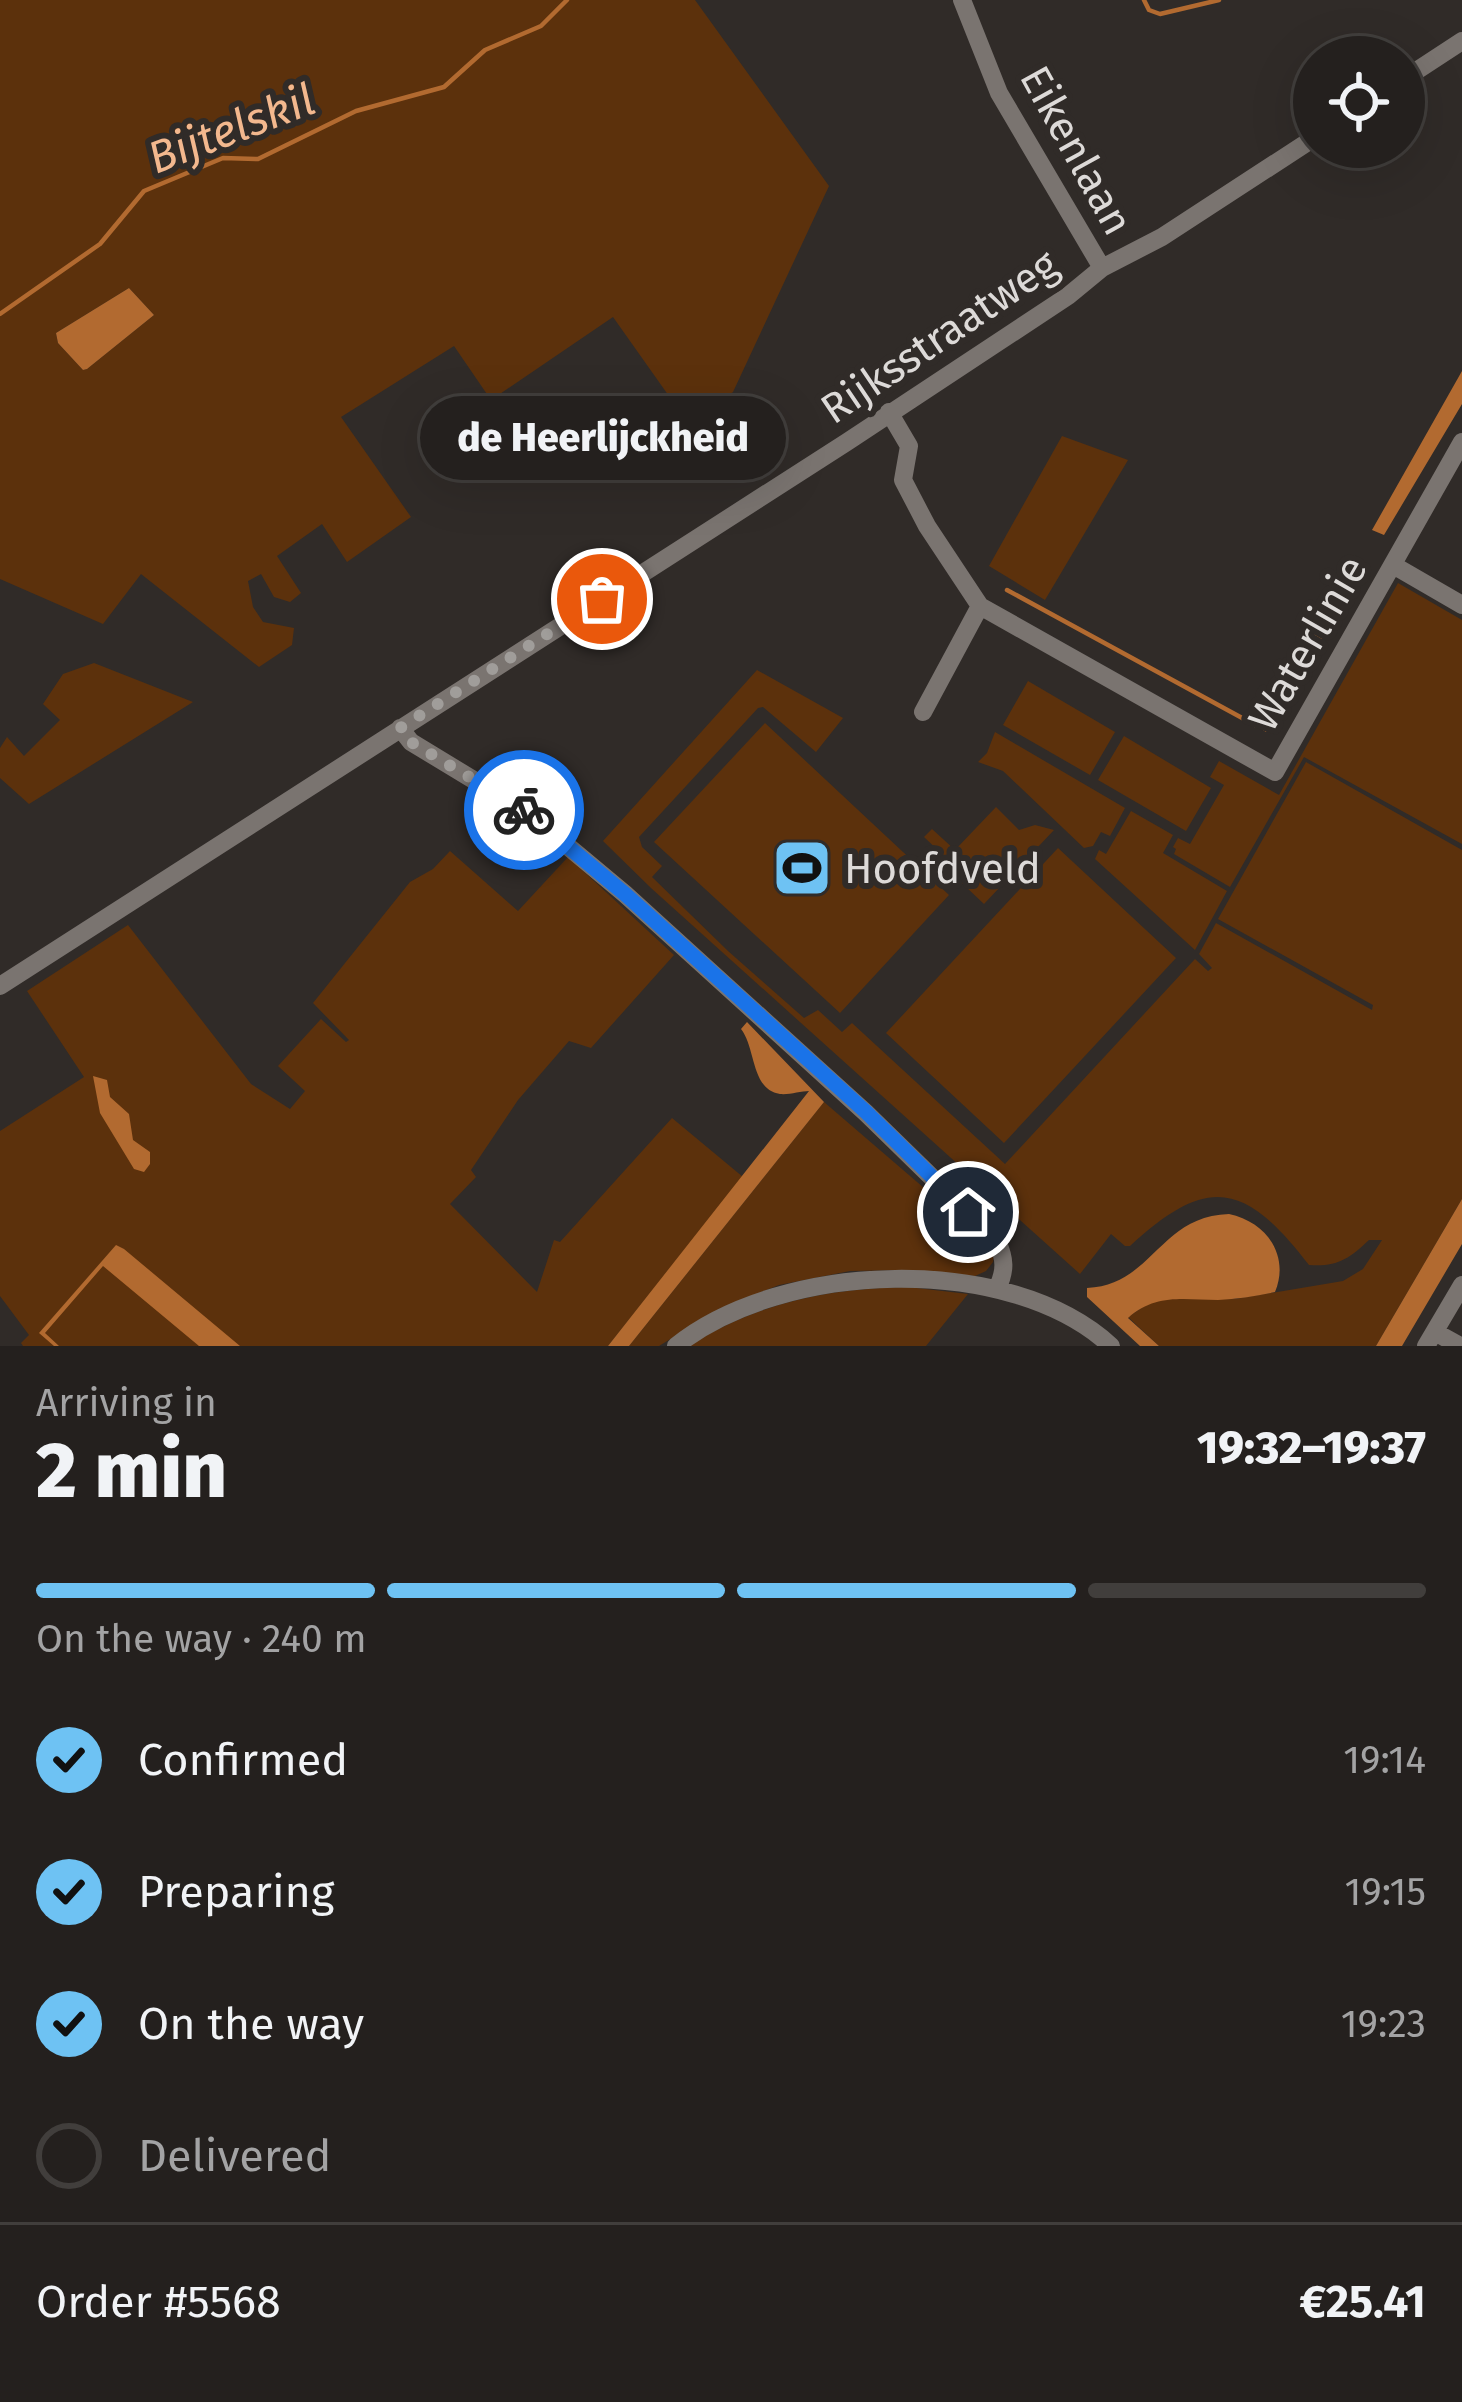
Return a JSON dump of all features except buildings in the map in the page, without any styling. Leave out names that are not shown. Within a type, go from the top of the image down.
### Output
[{"type":"street","name":"Eikenlaan","points":[[962,0],[1000,93],[1102,268]]},
{"type":"street","points":[[1425,65],[1462,41]]},
{"type":"street","name":"Rijksstraatweg","points":[[0,986],[1068,296],[1102,268],[1162,237],[1293,152]]},
{"type":"street","name":"Waterlinie","points":[[889,412],[909,446],[903,480],[980,606],[1275,772],[1462,442]]},
{"type":"street","points":[[1393,565],[1462,605]]},
{"type":"street","points":[[923,712],[980,606]]},
{"type":"street","points":[[400,728],[411,742],[529,813],[866,1112],[997,1240],[1004,1257],[998,1289]]},
{"type":"street","points":[[676,1346],[747,1306],[809,1287],[867,1279],[935,1280],[998,1289],[1043,1304],[1111,1346]]},
{"type":"street","points":[[1460,1346],[1431,1339],[1462,1285]]},
{"type":"shaded area","points":[[0,0],[695,0],[829,186],[733,392],[688,423],[613,317],[491,400],[454,346],[341,417],[411,517],[347,562],[322,524],[277,556],[301,593],[290,602],[274,597],[261,574],[248,581],[253,607],[263,622],[294,628],[292,645],[259,667],[141,574],[103,624],[0,579]],"holes":[[[129,288],[154,315],[87,369],[58,343],[56,333]]]},
{"type":"shaded area","points":[[129,288],[154,315],[83,370],[58,343],[56,333]]},
{"type":"shaded area","points":[[1462,371],[1462,404],[1384,535],[1372,530]]},
{"type":"shaded area","points":[[1062,436],[1128,460],[1045,600],[989,566]]},
{"type":"shaded area","points":[[1351,563],[1364,570],[1266,732],[1255,725]]},
{"type":"shaded area","points":[[1398,583],[1462,620],[1462,844],[1304,757],[1230,887],[1174,854],[1178,838],[1190,844],[1224,785],[1210,777],[1219,761],[1279,795]]},
{"type":"shaded area","points":[[94,663],[193,702],[29,804],[0,778],[0,748],[7,737],[24,756],[60,720],[43,704],[63,674]]},
{"type":"shaded area","points":[[757,670],[843,718],[816,752],[763,707],[758,708],[639,837],[642,847],[662,866],[652,877],[804,1018],[818,1010],[842,1032],[852,1023],[1005,1164],[1195,959],[1208,971],[1212,968],[1199,954],[1216,923],[1372,1010],[1373,1005],[1218,919],[1306,762],[1462,850],[1462,1199],[1376,1346],[1159,1346],[1128,1317],[1149,1303],[1235,1299],[1343,1281],[1363,1269],[1382,1240],[1369,1240],[1335,1263],[1309,1265],[1286,1237],[1245,1204],[1225,1197],[1204,1198],[1157,1223],[1130,1246],[1111,1234],[1080,1274],[603,841]]},
{"type":"shaded area","points":[[1028,681],[1115,732],[1090,775],[1003,725]]},
{"type":"shaded area","name":"Hoofdveld","points":[[765,723],[949,895],[840,1013],[654,842]]},
{"type":"shaded area","points":[[995,732],[1125,808],[1110,836],[1101,832],[1093,846],[1084,848],[1003,771],[978,762]]},
{"type":"shaded area","points":[[1124,736],[1211,788],[1186,831],[1098,780]]},
{"type":"shaded area","points":[[996,807],[1019,830],[1035,825],[1054,830],[984,904],[946,868],[939,858],[942,854],[924,837],[932,829],[955,850]]},
{"type":"shaded area","points":[[1131,811],[1173,835],[1163,853],[1227,891],[1195,950],[1095,859],[1099,850],[1106,854]]},
{"type":"shaded area","points":[[1058,848],[1176,958],[1004,1143],[886,1033]]},
{"type":"shaded area","points":[[450,851],[518,911],[568,857],[674,955],[591,1048],[569,1041],[518,1100],[471,1170],[476,1177],[450,1204],[537,1292],[554,1240],[560,1242],[672,1118],[743,1177],[608,1346],[23,1346],[29,1335],[0,1296],[0,1131],[84,1077],[27,991],[128,925],[251,1084],[290,1109],[305,1091],[278,1066],[321,1019],[349,1040],[313,1003],[410,882],[433,869]]},
{"type":"shaded area","points":[[747,1022],[824,1102],[629,1346],[608,1346],[809,1091],[780,1094],[764,1085],[741,1029]]},
{"type":"shaded area","points":[[93,1076],[107,1080],[110,1097],[129,1114],[133,1140],[150,1152],[144,1172],[134,1169],[100,1113]]},
{"type":"shaded area","points":[[824,1102],[995,1249],[986,1271],[975,1276],[850,1271],[779,1285],[721,1308],[659,1346],[629,1346]]},
{"type":"shaded area","points":[[1462,1199],[1462,1244],[1402,1346],[1376,1346]]},
{"type":"shaded area","points":[[1229,1214],[1254,1224],[1272,1242],[1279,1266],[1275,1292],[1225,1300],[1160,1301],[1128,1318],[1159,1346],[1140,1346],[1087,1297],[1087,1288],[1127,1275],[1187,1226]]},
{"type":"shaded area","points":[[116,1245],[240,1346],[199,1346],[103,1266],[45,1333],[59,1346],[54,1346],[39,1333]]},
{"type":"shaded area","points":[[908,1287],[968,1294],[926,1346],[689,1346],[741,1319],[794,1301]]},
{"type":"waterway","name":"Bijtelskil","points":[[0,314],[100,244],[144,191],[223,158],[258,159],[356,111],[444,87],[485,50],[541,26],[567,0]]},
{"type":"waterway","points":[[1144,0],[1149,10],[1160,14],[1219,0]]},
{"type":"waterway","points":[[1007,590],[1255,725]]},
{"type":"way so far","points":[[524,810],[411,742],[400,728],[602,599]]},
{"type":"place","name":"de Heerlijckheid","points":[[602,599]]},
{"type":"place","name":"Hoofdveld","points":[[802,868]]},
{"type":"route","points":[[524,810],[625,894],[866,1112],[968,1212]]}]
